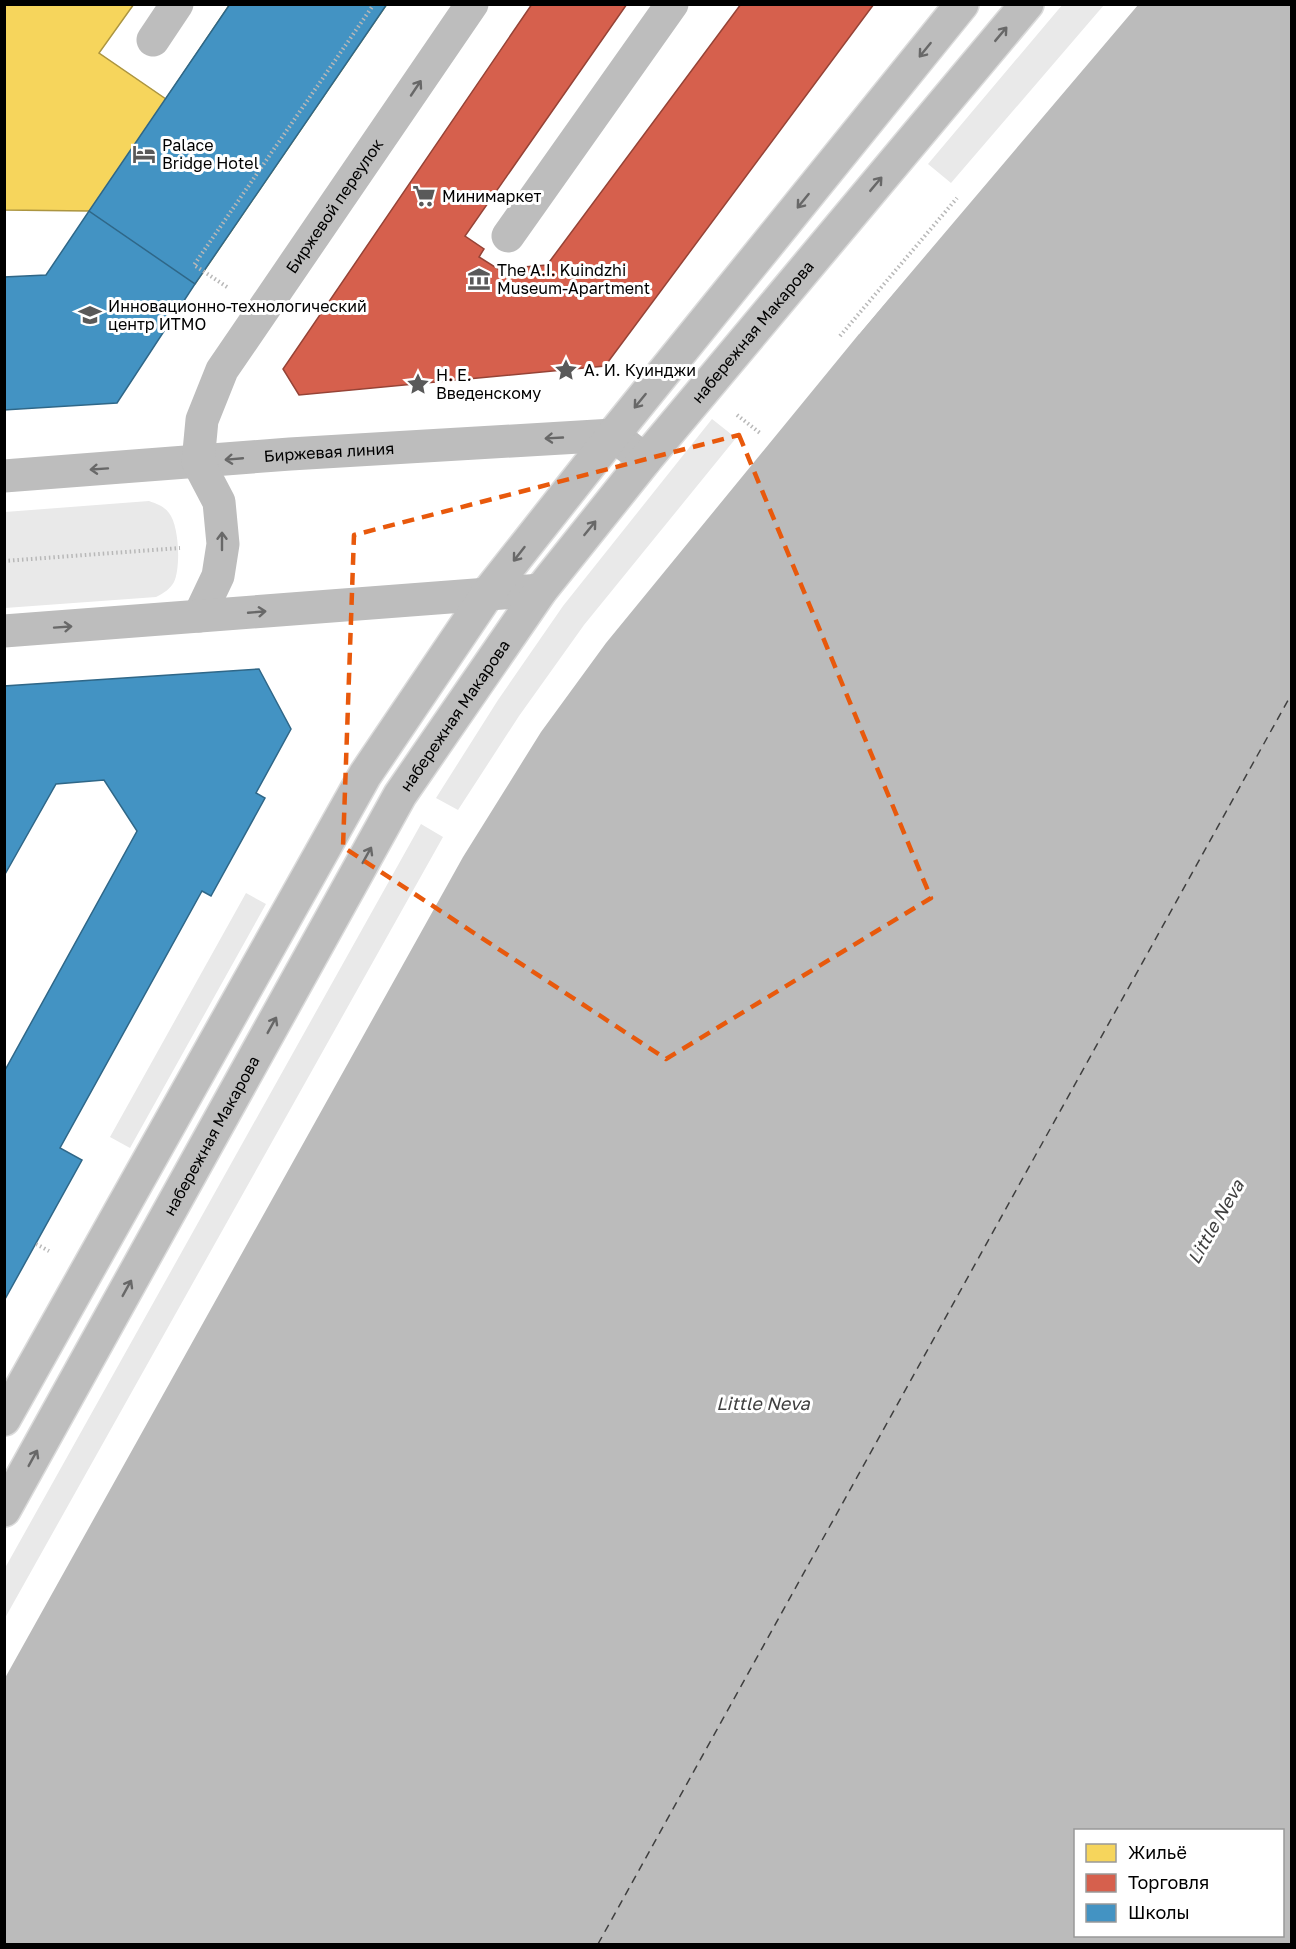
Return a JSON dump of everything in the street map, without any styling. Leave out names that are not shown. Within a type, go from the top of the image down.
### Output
[{"type":"main road","points":[[153,40],[177,4]]},
{"type":"main road","points":[[508,236],[672,4]]},
{"type":"main road","points":[[4,1419],[365,775],[488,593],[962,4]]},
{"type":"main road","name":"набережная Макарова","points":[[4,1510],[400,795],[540,590],[645,460],[1027,4]]},
{"type":"main road","name":"Биржевой переулок","points":[[198,462],[202,420],[222,370],[468,6]]},
{"type":"main road","points":[[613,435],[645,460]]},
{"type":"main road","name":"Биржевая линия","points":[[4,476],[290,454],[613,435]]},
{"type":"main road","points":[[198,462],[219,502],[223,544],[218,576],[199,616]]},
{"type":"main road","points":[[4,631],[540,590]]},
{"type":"path","points":[[228,288],[194,265],[374,4]]},
{"type":"path","points":[[840,336],[957,198]]},
{"type":"path","points":[[4,561],[177,548]]},
{"type":"highlighted area","points":[[739,435],[931,898],[666,1059],[343,847],[354,535]]},
{"type":"shaded area","points":[[1063,4],[1104,5],[951,183],[928,164]]},
{"type":"shaded area","points":[[712,419],[736,438],[584,625],[519,716],[458,810],[436,798],[498,700],[563,606]]},
{"type":"shaded area","points":[[149,501],[167,511],[175,527],[178,567],[174,582],[166,591],[156,597],[5,608],[5,512]]},
{"type":"shaded area","points":[[421,824],[443,837],[5,1618],[5,1568]]},
{"type":"shaded area","points":[[246,893],[266,904],[130,1148],[110,1137]]},
{"type":"water","name":"Little Neva","points":[[1138,5],[1291,5],[1291,1944],[5,1944],[5,1678],[463,857],[541,732],[606,643],[859,334]]},
{"type":"pier","points":[[957,212],[959,214],[859,334],[857,332]]},
{"type":"building: Жильё","name":"Palace Bridge Hotel","points":[[4,4],[134,4],[99,53],[166,99],[230,4],[387,4],[195,284],[89,211],[4,210]]},
{"type":"building: Торговля","points":[[532,4],[627,4],[465,236],[484,249],[479,257],[498,269],[547,265],[741,4],[874,4],[605,366],[299,395],[283,369]]},
{"type":"building: Школы","name":"Palace Bridge Hotel","points":[[230,4],[387,4],[195,284],[89,211]]},
{"type":"building: Школы","name":"Инновационно-технологический центр ИТМО","points":[[89,211],[195,284],[117,403],[4,410],[4,277],[46,275]]},
{"type":"building: Школы","points":[[259,669],[291,729],[256,793],[265,798],[211,896],[202,891],[60,1148],[82,1160],[4,1301],[4,1072],[137,831],[104,780],[56,784],[4,876],[4,686]]},
{"type":"ferry route","points":[[598,1944],[1292,693]]},
{"type":"place","name":"Palace Bridge Hotel","points":[[144,154]]},
{"type":"place","name":"Минимаркет","points":[[424,196]]},
{"type":"place","name":"The A.I. Kuindzhi Museum-Apartment","points":[[479,279]]},
{"type":"place","name":"Инновационно-технологический центр ИТМО","points":[[90,315]]},
{"type":"place","name":"А. И. Куинджи","points":[[566,370]]},
{"type":"place","name":"Н. Е. Введенскому","points":[[418,384]]}]
